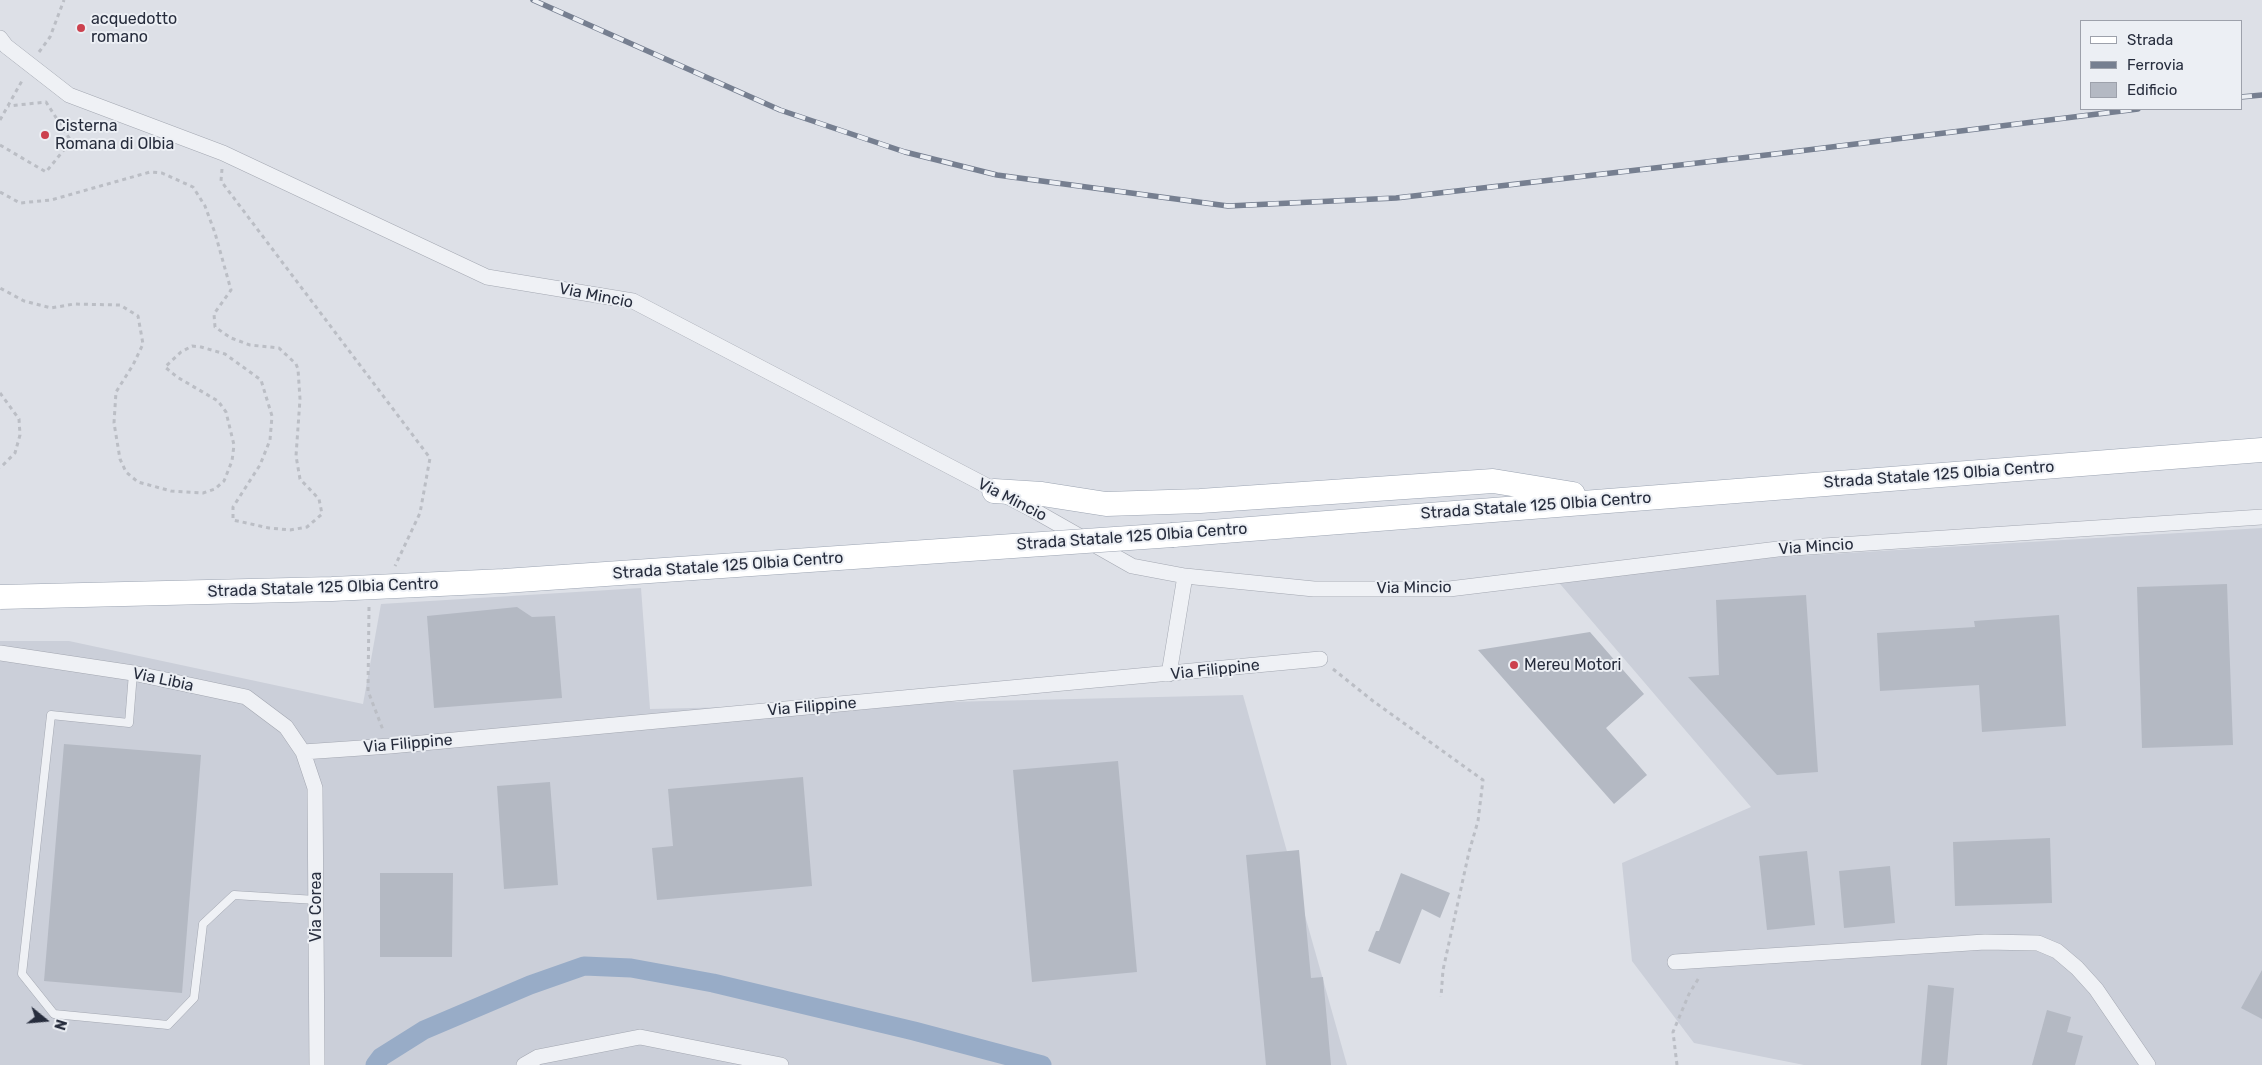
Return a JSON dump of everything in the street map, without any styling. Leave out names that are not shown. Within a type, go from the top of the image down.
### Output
[{"type":"main road","name":"Strada Statale 125 Olbia Centro","points":[[0,597],[322,589],[504,581],[1173,535],[2262,450]]},
{"type":"main road","points":[[994,491],[1042,494],[1106,504],[1200,501],[1493,482],[1615,500]]},
{"type":"street","name":"Via Mincio","points":[[0,38],[6,46],[69,95],[223,153],[487,276],[633,301],[1035,511],[1132,566],[1185,576],[1314,589],[1449,589],[1778,549],[2262,517]]},
{"type":"street","points":[[1170,674],[1185,576]]},
{"type":"street","name":"Via Libia","points":[[0,653],[133,673],[246,697],[286,727],[302,752]]},
{"type":"street","name":"Via Filippine","points":[[302,752],[390,746],[1320,659]]},
{"type":"street","name":"Via Corea","points":[[302,752],[315,788],[317,1065]]},
{"type":"street","points":[[1675,962],[1985,942],[2038,943],[2057,952],[2077,968],[2096,988],[2148,1065]]},
{"type":"street","points":[[524,1065],[538,1057],[640,1037],[782,1065]]},
{"type":"lane","points":[[133,673],[129,724],[51,715],[22,974],[54,1014],[168,1025],[194,998],[203,924],[234,895],[316,900]]},
{"type":"path","points":[[0,120],[8,106],[46,102],[71,141],[46,172],[0,145]]},
{"type":"path","points":[[223,153],[221,181],[430,458],[420,513],[394,569]]},
{"type":"path","points":[[0,192],[20,203],[51,200],[150,172],[162,172],[193,187],[205,206],[215,233],[231,290],[214,314],[214,327],[231,338],[250,344],[279,348],[296,364],[300,399],[297,464],[300,479],[320,499],[322,514],[307,527],[290,530],[269,528],[233,520],[233,507],[260,465],[270,440],[272,416],[261,380],[224,354],[201,347],[192,346],[181,352],[165,367],[177,377],[218,401],[226,412],[234,445],[232,461],[224,481],[215,489],[202,493],[171,491],[138,482],[126,472],[120,459],[114,423],[116,392],[133,366],[143,344],[138,316],[120,305],[74,304],[51,308],[24,302],[0,288]]},
{"type":"path","points":[[0,393],[19,419],[20,435],[15,453],[0,468]]},
{"type":"path","points":[[374,599],[369,606],[368,691],[390,746]]},
{"type":"path","points":[[1320,659],[1373,701],[1483,780],[1478,821],[1469,852],[1443,970],[1441,997]]},
{"type":"path","points":[[1677,1065],[1673,1032],[1689,994],[1710,960]]},
{"type":"shaded area","points":[[2262,528],[2262,1065],[1804,1065],[1694,1043],[1632,961],[1622,863],[1751,807],[1549,571]]},
{"type":"shaded area","points":[[641,588],[650,709],[1243,695],[1347,1065],[0,1065],[0,641],[69,641],[363,704],[381,604]]},
{"type":"building","points":[[2227,584],[2233,745],[2142,748],[2137,587]]},
{"type":"building","points":[[1806,595],[1818,772],[1777,775],[1688,677],[1719,675],[1716,600]]},
{"type":"building","points":[[517,607],[532,617],[555,616],[562,698],[434,708],[427,616]]},
{"type":"building","points":[[2059,615],[2066,726],[1982,732],[1979,685],[1880,691],[1877,633],[1975,627],[1974,621]]},
{"type":"building","points":[[1590,632],[1644,694],[1606,728],[1647,775],[1614,804],[1478,650]]},
{"type":"building","points":[[64,744],[201,755],[182,993],[44,981]]},
{"type":"building","points":[[1118,761],[1137,972],[1032,982],[1013,770]]},
{"type":"building","points":[[803,777],[812,886],[657,900],[652,848],[673,846],[668,789]]},
{"type":"building","points":[[550,782],[558,885],[504,889],[497,786]]},
{"type":"building","points":[[2050,838],[2052,903],[1955,906],[1953,842]]},
{"type":"building","points":[[1299,850],[1311,978],[1323,977],[1331,1065],[1266,1065],[1246,855]]},
{"type":"building","points":[[1807,851],[1815,925],[1767,930],[1759,856]]},
{"type":"building","points":[[1890,866],[1895,923],[1844,928],[1839,871]]},
{"type":"building","points":[[380,873],[453,873],[452,957],[380,957]]},
{"type":"building","points":[[1401,873],[1450,893],[1440,918],[1422,909],[1400,964],[1368,951],[1376,931],[1379,931]]},
{"type":"building","points":[[2262,970],[2262,1019],[2241,1008]]},
{"type":"building","points":[[1928,985],[1954,988],[1947,1065],[1921,1065]]},
{"type":"building","points":[[2047,1010],[2071,1017],[2067,1032],[2083,1036],[2075,1065],[2032,1065]]},
{"type":"waterway","points":[[375,1065],[381,1057],[424,1030],[530,985],[584,966],[631,968],[713,983],[914,1031],[1042,1065]]},
{"type":"railway","points":[[533,0],[780,110],[905,152],[997,175],[1228,206],[1396,198],[2130,110]]},
{"type":"railway","points":[[2242,97],[2262,95]]},
{"type":"place","name":"acquedotto romano","points":[[81,28]]},
{"type":"place","name":"Cisterna Romana di Olbia","points":[[45,135]]},
{"type":"place","name":"Mereu Motori","points":[[1514,665]]}]
